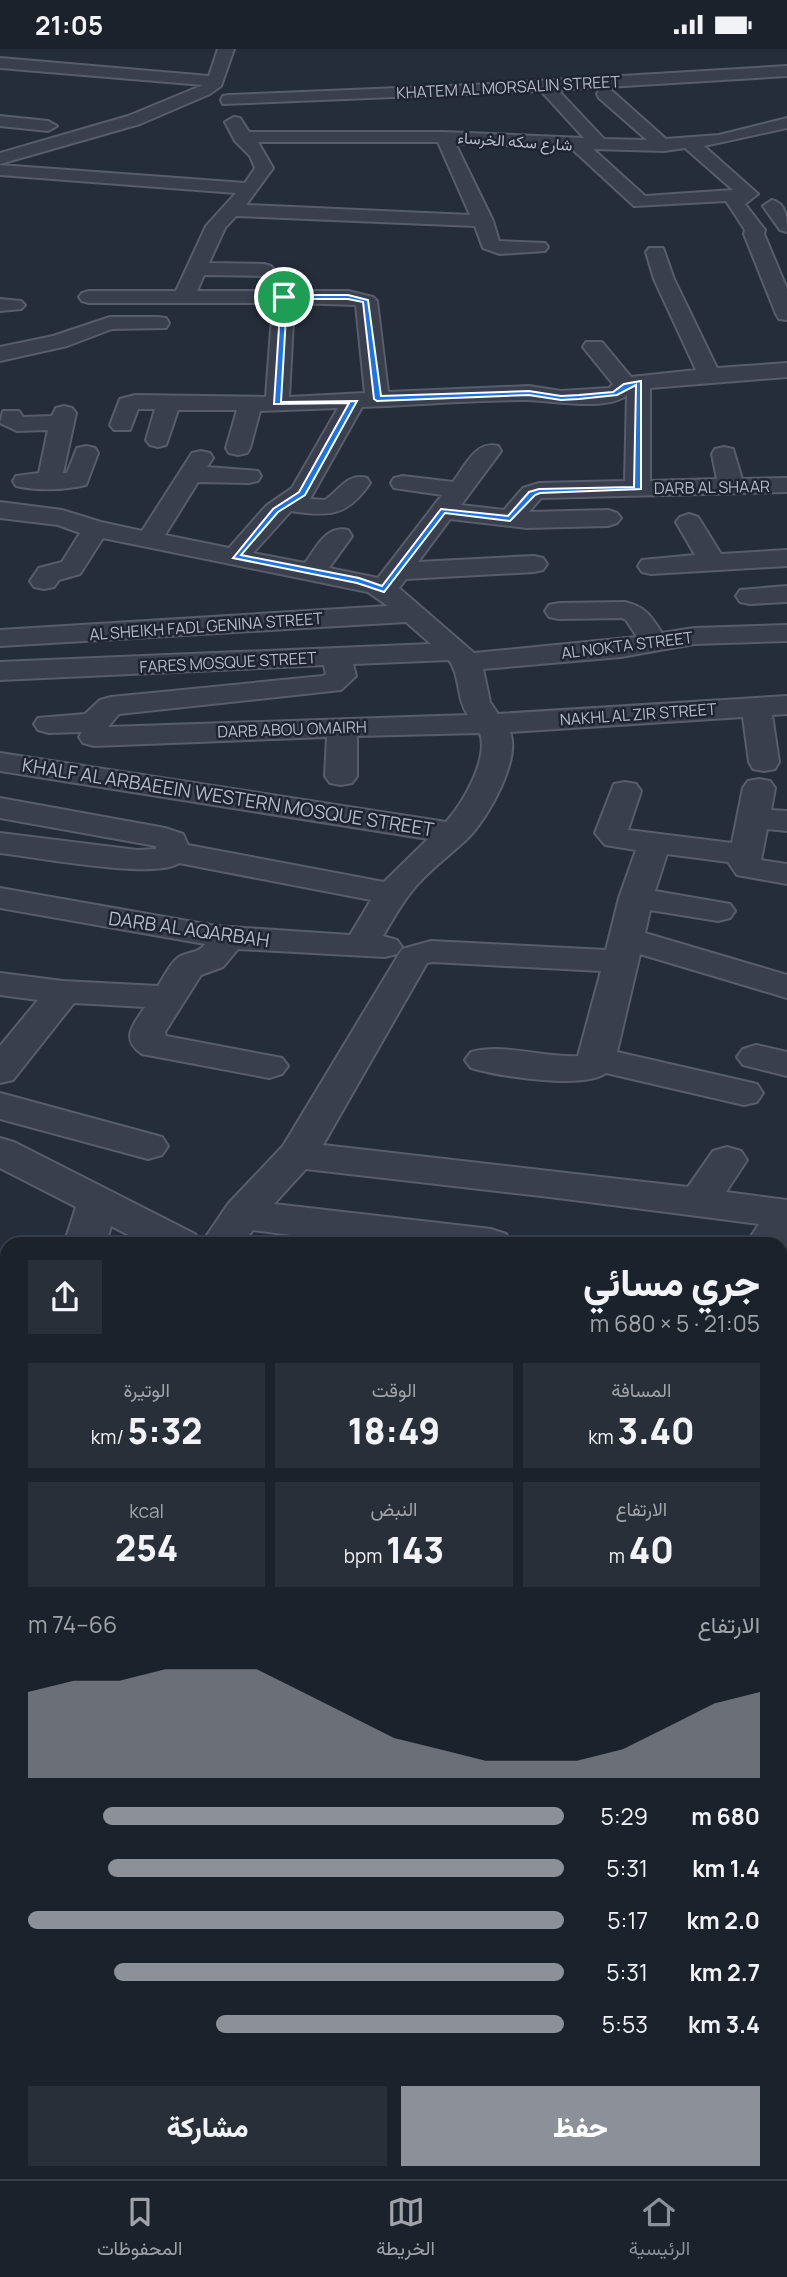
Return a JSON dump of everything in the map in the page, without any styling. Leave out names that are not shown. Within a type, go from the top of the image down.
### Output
[{"type":"street","points":[[0,159],[134,120],[214,83],[226,49]]},
{"type":"street","points":[[34,65],[54,53]]},
{"type":"street","points":[[80,69],[106,53]]},
{"type":"street","points":[[563,71],[693,60],[716,76]]},
{"type":"street","points":[[0,62],[214,83],[231,108],[242,138],[255,150],[264,168],[250,189],[216,226],[184,297]]},
{"type":"street","name":"KHATEM AL MORSALIN STREET","points":[[231,108],[787,71]]},
{"type":"street","points":[[736,75],[757,88]]},
{"type":"street","points":[[148,93],[177,78]]},
{"type":"street","points":[[546,86],[601,146]]},
{"type":"street","points":[[605,94],[664,146]]},
{"type":"street","points":[[231,108],[287,115]]},
{"type":"street","points":[[0,121],[55,124],[2,139]]},
{"type":"street","name":"شارع سكه الخرساء","points":[[242,138],[444,137],[601,146],[664,146],[719,140],[787,123]]},
{"type":"street","points":[[520,125],[536,142]]},
{"type":"street","points":[[671,128],[749,194]]},
{"type":"street","points":[[444,137],[492,246],[538,247]]},
{"type":"street","points":[[578,145],[636,200],[646,202],[749,194]]},
{"type":"street","points":[[115,179],[139,162]]},
{"type":"street","points":[[0,170],[250,189]]},
{"type":"street","points":[[749,194],[734,203],[755,230],[754,234],[787,314]]},
{"type":"street","points":[[772,206],[787,226]]},
{"type":"street","points":[[230,210],[482,221]]},
{"type":"street","points":[[656,251],[664,279],[709,374]]},
{"type":"street","points":[[765,259],[787,259]]},
{"type":"street","points":[[195,268],[264,269]]},
{"type":"street","points":[[89,297],[348,297],[366,301],[366,400],[302,493],[275,511],[236,557]]},
{"type":"street","points":[[277,404],[284,297]]},
{"type":"street","points":[[2,359],[110,323],[177,323]]},
{"type":"street","points":[[256,324],[282,324]]},
{"type":"street","points":[[594,347],[633,384]]},
{"type":"street","points":[[122,425],[128,404],[277,404],[529,393],[561,398],[615,394],[633,384],[709,374],[787,370]]},
{"type":"street","name":"DARB AL SHAAR","points":[[633,384],[637,489]]},
{"type":"street","points":[[158,440],[168,403]]},
{"type":"street","points":[[10,404],[10,420],[17,424],[62,418],[9,511],[88,520],[149,540],[359,581],[534,564]]},
{"type":"street","points":[[238,448],[250,404]]},
{"type":"street","points":[[391,580],[489,451]]},
{"type":"street","points":[[28,477],[77,480],[86,453]]},
{"type":"street","points":[[724,454],[731,487]]},
{"type":"street","points":[[149,540],[195,466],[249,476]]},
{"type":"street","points":[[286,503],[327,509],[336,506],[358,483]]},
{"type":"street","points":[[403,484],[510,519],[608,519]]},
{"type":"street","name":"DARB AL SHAAR","points":[[510,519],[532,493],[539,491],[637,489],[698,506],[731,487],[787,485]]},
{"type":"street","points":[[698,506],[713,563]]},
{"type":"street","points":[[44,581],[49,574],[71,568],[75,564],[88,520]]},
{"type":"street","points":[[312,572],[340,536]]},
{"type":"street","points":[[651,566],[787,558]]},
{"type":"street","points":[[360,945],[392,894],[409,874],[455,833],[482,796],[498,745],[490,724],[475,704],[462,657],[411,613],[391,580]]},
{"type":"street","points":[[750,596],[787,594]]},
{"type":"street","points":[[625,610],[642,601],[658,600]]},
{"type":"street","points":[[82,634],[83,604]]},
{"type":"street","points":[[559,611],[625,610],[636,614],[655,643]]},
{"type":"street","name":"AL SHEIKH FADL GENINA STREET","points":[[0,638],[411,613]]},
{"type":"street","points":[[115,632],[123,617],[168,614]]},
{"type":"street","name":"AL NOKTA STREET","points":[[462,657],[655,643],[694,636],[787,633]]},
{"type":"street","points":[[49,724],[96,723],[99,715],[111,706],[331,684],[341,676],[337,656]]},
{"type":"street","name":"FARES MOSQUE STREET","points":[[0,671],[337,656],[462,657]]},
{"type":"street","name":"NAKHL AL ZIR STREET","points":[[490,724],[787,705]]},
{"type":"street","points":[[756,706],[759,789],[744,863],[749,868],[787,874]]},
{"type":"street","name":"DARB ABOU OMAIRH","points":[[94,737],[490,724]]},
{"type":"street","points":[[341,776],[342,727]]},
{"type":"street","name":"KHALF AL ARBAEEIN WESTERN MOSQUE STREET","points":[[0,762],[455,833]]},
{"type":"street","points":[[759,789],[787,821]]},
{"type":"street","points":[[625,791],[611,833],[617,838],[746,855]]},
{"type":"street","points":[[0,808],[165,838],[171,841],[173,852]]},
{"type":"street","points":[[0,843],[137,860],[164,859],[173,852],[392,894]]},
{"type":"street","points":[[484,1060],[578,1069],[591,1066],[597,1059],[636,898],[654,844]]},
{"type":"street","name":"DARB AL AQARBAH","points":[[0,898],[228,938],[360,945],[421,952],[623,949],[787,987]]},
{"type":"street","points":[[636,898],[719,911]]},
{"type":"street","points":[[228,938],[211,960],[194,963],[188,968],[147,1032],[148,1041],[155,1046],[269,1066]]},
{"type":"street","points":[[232,1229],[297,1156],[414,956],[421,952]]},
{"type":"street","points":[[0,984],[64,992],[169,997]]},
{"type":"street","points":[[0,1071],[64,992]]},
{"type":"street","points":[[597,1059],[744,1093]]},
{"type":"street","points":[[0,1105],[148,1146]]},
{"type":"street","points":[[0,1150],[167,1237]]},
{"type":"street","points":[[297,1156],[787,1214],[772,1237]]},
{"type":"street","points":[[699,1202],[727,1160]]},
{"type":"street","points":[[87,1237],[98,1201]]},
{"type":"street","points":[[232,1229],[417,1237]]},
{"type":"route","points":[[284,297],[356,297],[366,301],[377,399],[529,393],[561,398],[579,397],[615,394],[622,391],[626,385],[639,382],[637,489],[539,491],[532,493],[510,519],[443,511],[384,589],[359,581],[236,557],[280,506],[302,493],[354,401],[277,404],[284,297]]}]
